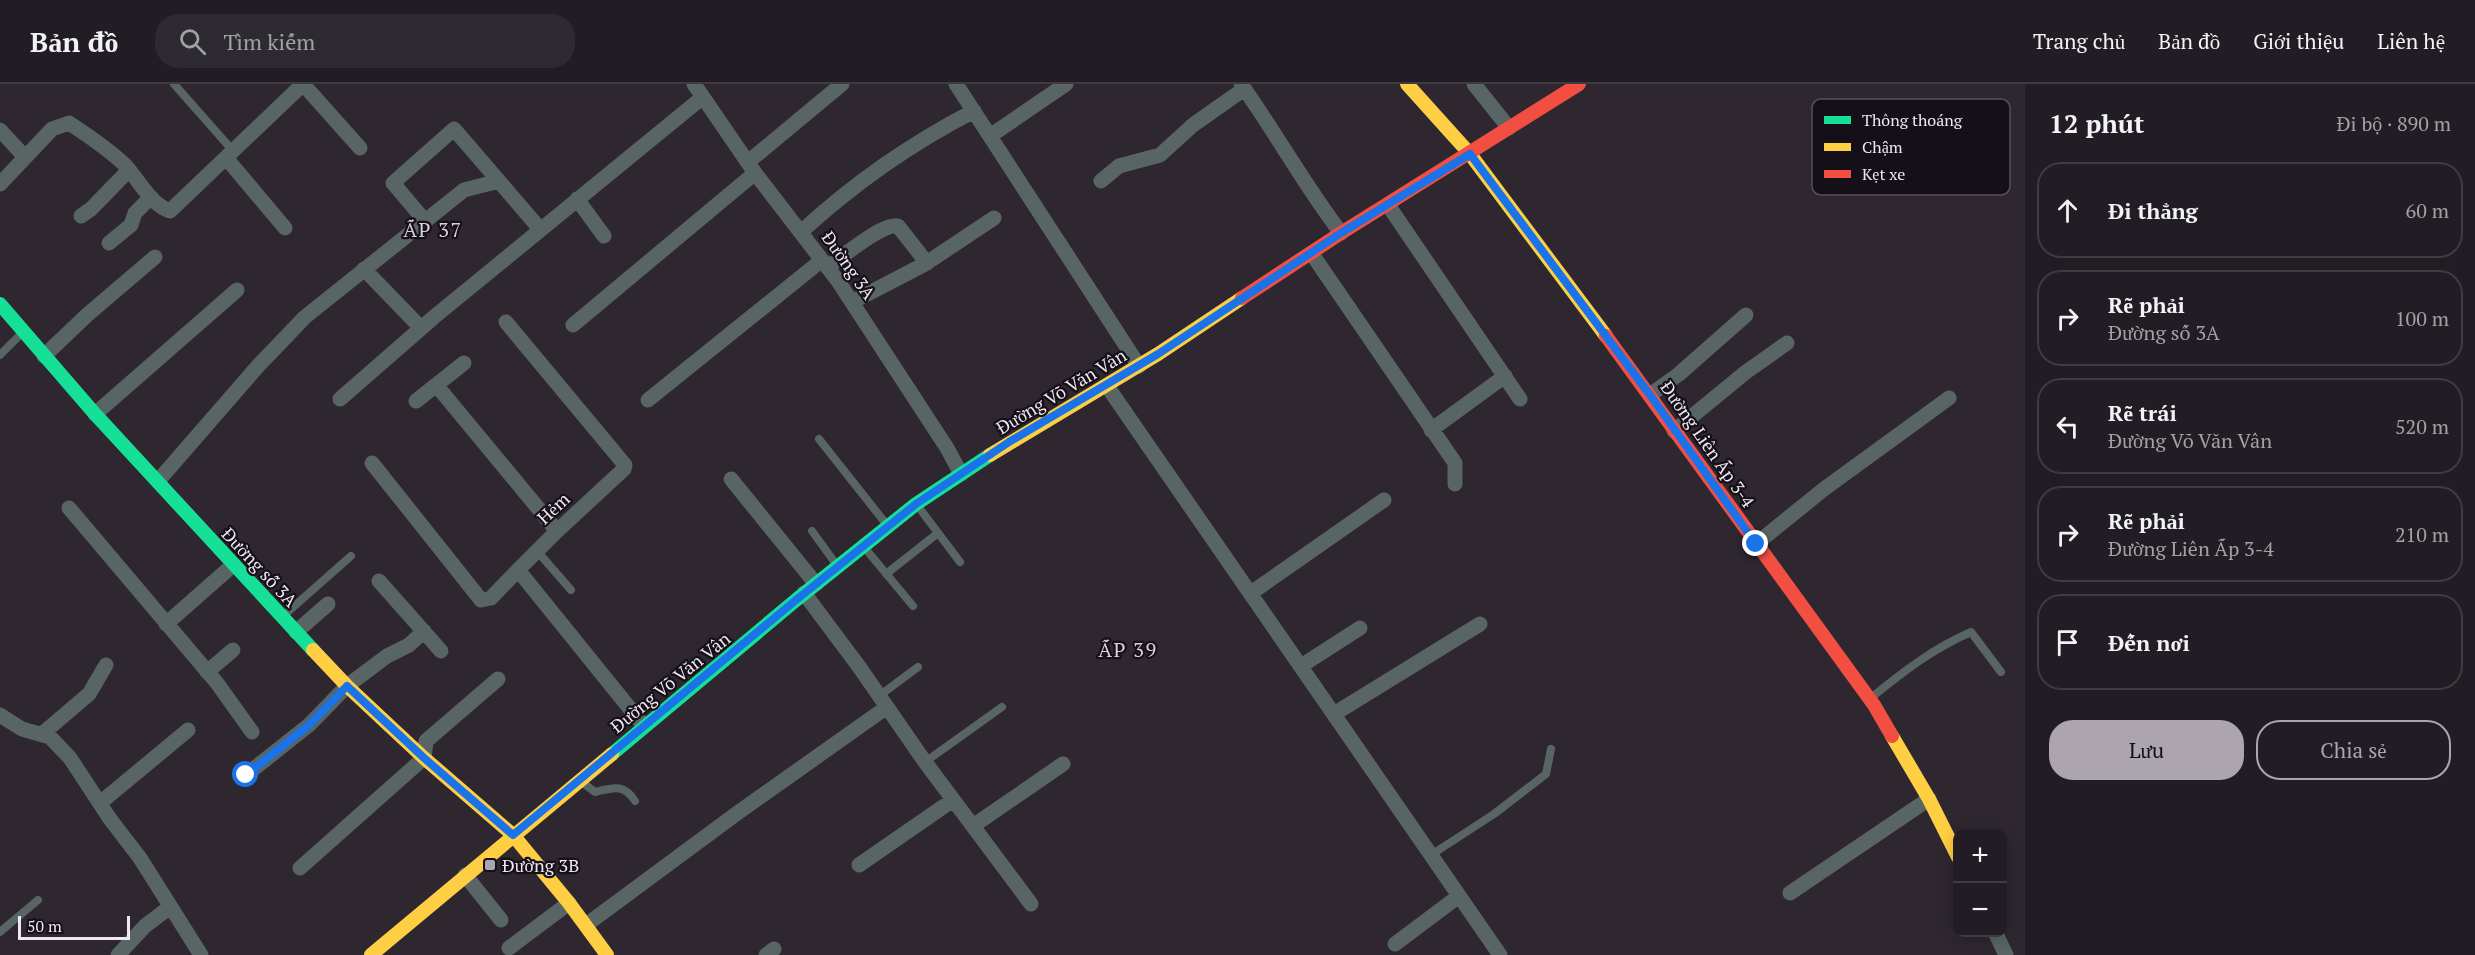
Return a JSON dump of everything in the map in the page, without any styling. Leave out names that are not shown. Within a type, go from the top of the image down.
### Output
[{"type":"street","points":[[0,184],[52,129],[69,123],[93,138],[129,170],[160,207],[170,211],[303,84],[360,148]]},
{"type":"street","name":"Đường 3A","points":[[694,84],[852,302],[961,474]]},
{"type":"street","points":[[573,325],[842,84]]},
{"type":"street","points":[[956,84],[1140,366]]},
{"type":"street","points":[[990,136],[1066,84]]},
{"type":"street","name":"Đường Liên Ấp 3-4","points":[[1407,84],[1470,154],[1650,395],[1870,698],[1929,800],[1953,847]]},
{"type":"street","points":[[1474,84],[1509,128]]},
{"type":"street","name":"Đường Võ Văn Vân","points":[[371,955],[810,588],[916,504],[1009,442],[1140,366],[1341,233],[1579,84]]},
{"type":"street","points":[[1101,180],[1119,166],[1160,155],[1193,125],[1243,87],[1274,130],[1314,198],[1341,233]]},
{"type":"street","points":[[340,399],[421,328],[703,97]]},
{"type":"street","points":[[801,232],[847,193],[925,136],[974,111]]},
{"type":"street","points":[[425,221],[393,183],[454,129],[540,229]]},
{"type":"street","points":[[0,130],[25,157]]},
{"type":"street","points":[[230,156],[285,228]]},
{"type":"street","points":[[81,216],[129,170]]},
{"type":"street","points":[[158,481],[251,374],[305,317],[464,190],[499,181]]},
{"type":"street","points":[[110,243],[131,225],[135,213],[151,196]]},
{"type":"street","points":[[577,199],[604,236]]},
{"type":"street","points":[[1388,205],[1520,399]]},
{"type":"street","points":[[852,302],[927,263],[994,218]]},
{"type":"street","points":[[648,400],[825,263],[892,225],[898,226],[927,263]]},
{"type":"street","points":[[1312,254],[1455,463],[1455,484]]},
{"type":"street","points":[[44,356],[87,315],[155,257]]},
{"type":"street","points":[[364,269],[421,328]]},
{"type":"street","points":[[95,414],[237,290]]},
{"type":"street","name":"Đường số 3A","points":[[0,304],[95,414],[347,686],[424,758],[513,835],[569,903],[607,955]]},
{"type":"street","points":[[1650,395],[1746,315]]},
{"type":"street","name":"Hẻm","points":[[372,463],[481,600],[491,598],[557,531],[624,470],[625,465],[506,322]]},
{"type":"street","points":[[1674,431],[1746,372],[1787,344]]},
{"type":"street","points":[[416,401],[464,363]]},
{"type":"street","points":[[1431,430],[1505,376]]},
{"type":"street","points":[[437,386],[557,531]]},
{"type":"street","points":[[1107,386],[1500,955]]},
{"type":"street","points":[[1756,544],[1824,489],[1949,398]]},
{"type":"street","points":[[730,479],[810,588],[925,762],[1031,904]]},
{"type":"street","points":[[1251,593],[1384,500]]},
{"type":"street","points":[[69,507],[207,672],[252,732]]},
{"type":"street","points":[[166,624],[233,565]]},
{"type":"street","points":[[518,570],[644,726]]},
{"type":"street","points":[[379,581],[441,651]]},
{"type":"street","points":[[296,632],[328,604]]},
{"type":"street","points":[[1334,714],[1480,624]]},
{"type":"street","points":[[1301,666],[1360,628]]},
{"type":"street","points":[[246,775],[309,725],[347,686],[387,656],[409,645],[424,631]]},
{"type":"street","points":[[207,672],[233,650]]},
{"type":"street","points":[[42,734],[89,694],[106,665]]},
{"type":"street","points":[[300,868],[424,758],[426,741],[498,679]]},
{"type":"street","points":[[586,925],[883,701]]},
{"type":"street","points":[[0,714],[22,729],[50,737],[70,758],[140,858],[201,955]]},
{"type":"street","points":[[100,803],[188,730]]},
{"type":"street","points":[[972,826],[1063,764]]},
{"type":"street","points":[[859,865],[953,800]]},
{"type":"street","points":[[1790,893],[1929,800]]},
{"type":"street","points":[[465,875],[501,920]]},
{"type":"street","points":[[1395,944],[1459,896]]},
{"type":"street","points":[[509,948],[569,903]]},
{"type":"street","points":[[118,955],[145,926],[170,907]]},
{"type":"street","points":[[1997,937],[2006,955]]},
{"type":"lane","points":[[174,84],[230,156]]},
{"type":"lane","points":[[0,355],[23,332]]},
{"type":"lane","points":[[819,439],[888,526]]},
{"type":"lane","points":[[916,504],[960,562]]},
{"type":"lane","points":[[812,531],[837,567]]},
{"type":"lane","points":[[886,574],[938,533]]},
{"type":"lane","points":[[863,546],[913,606]]},
{"type":"lane","points":[[537,551],[571,590]]},
{"type":"lane","points":[[282,617],[351,556]]},
{"type":"lane","points":[[1870,698],[1915,662],[1946,643],[1971,632],[2001,672]]},
{"type":"lane","points":[[883,701],[918,667]]},
{"type":"lane","points":[[925,762],[1002,707]]},
{"type":"lane","points":[[1431,855],[1494,814],[1546,774],[1551,749]]},
{"type":"lane","points":[[580,780],[594,792],[616,787],[630,792],[635,801]]},
{"type":"lane","points":[[0,932],[38,900]]},
{"type":"traffic: fast","points":[[0,304],[95,414],[313,650]]},
{"type":"traffic: fast","points":[[612,754],[796,600],[916,504],[990,455]]},
{"type":"traffic: slow","points":[[1407,84],[1470,154],[1606,336]]},
{"type":"traffic: slow","points":[[990,455],[1158,354],[1242,298]]},
{"type":"traffic: slow","points":[[313,650],[347,686],[424,758],[513,835],[569,903],[607,955]]},
{"type":"traffic: slow","points":[[1892,736],[1929,799],[1953,847]]},
{"type":"traffic: slow","points":[[371,955],[612,754]]},
{"type":"traffic: jam","points":[[1242,298],[1341,233],[1579,84]]},
{"type":"traffic: jam","points":[[1606,336],[1874,705],[1892,736]]},
{"type":"place","name":"Đường 3B","points":[[490,865]]},
{"type":"district","name":"ẤP 37","points":[[433,229]]},
{"type":"district","name":"ẤP 39","points":[[1128,649]]},
{"type":"route","points":[[246,775],[309,725],[347,686],[424,758],[513,835],[796,600],[916,504],[1009,442],[1107,386],[1341,233],[1470,154],[1650,395],[1756,544]]}]
